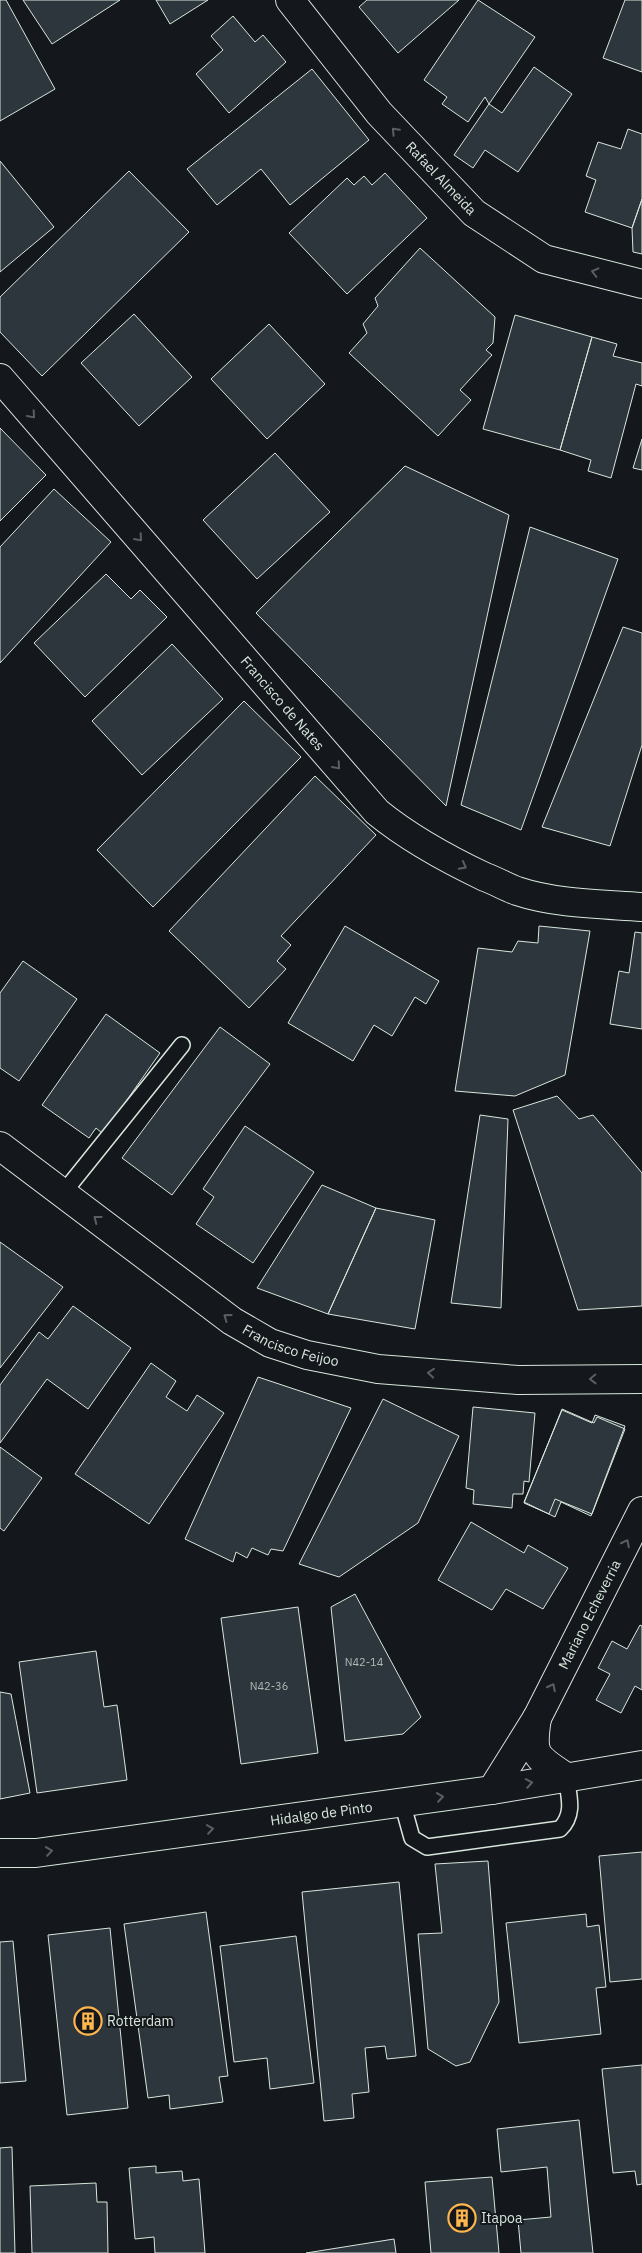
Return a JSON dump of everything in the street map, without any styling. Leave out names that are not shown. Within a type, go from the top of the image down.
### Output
[{"type":"street","name":"Rafael Almeida","points":[[290,0],[379,113],[474,213],[544,259],[642,284]]},
{"type":"street","name":"Francisco de Nates","points":[[0,378],[377,812],[400,831],[469,869],[517,891],[567,901],[642,907]]},
{"type":"street","name":"Francisco Feijoo","points":[[0,1146],[64,1192],[232,1322],[270,1343],[307,1355],[378,1369],[518,1380],[642,1379]]},
{"type":"street","name":"Mariano Echeverria","points":[[492,1790],[537,1718],[642,1511]]},
{"type":"street","name":"Mariano Echeverria","points":[[537,1718],[533,1744],[538,1756],[566,1777]]},
{"type":"street","name":"Hidalgo de Pinto","points":[[0,1853],[36,1853],[492,1790],[642,1765]]},
{"type":"lane","points":[[64,1192],[182,1045]]},
{"type":"lane","points":[[402,1802],[412,1838],[427,1847],[560,1829],[566,1823],[570,1814],[566,1777]]},
{"type":"building","points":[[0,0],[6,0],[55,89],[0,121]]},
{"type":"building","points":[[23,0],[120,0],[52,44]]},
{"type":"building","points":[[156,0],[208,0],[170,24]]},
{"type":"building","points":[[367,0],[459,0],[398,53],[359,7]]},
{"type":"building","points":[[478,0],[535,37],[489,104],[485,97],[468,122],[442,104],[447,97],[424,80]]},
{"type":"building","points":[[625,0],[642,0],[642,72],[603,58]]},
{"type":"building","points":[[233,16],[255,42],[263,35],[286,62],[229,113],[196,74],[223,50],[211,36]]},
{"type":"building","points":[[534,67],[572,94],[518,172],[485,150],[473,168],[454,155],[489,104],[502,113]]},
{"type":"building","points":[[312,69],[369,140],[290,205],[261,169],[217,205],[187,169]]},
{"type":"building","points":[[628,129],[642,134],[642,199],[632,228],[585,212],[596,180],[586,176],[598,142],[621,149]]},
{"type":"building","points":[[0,161],[54,227],[0,272]]},
{"type":"building","points":[[129,171],[189,232],[42,376],[0,332],[0,297]]},
{"type":"building","points":[[385,173],[427,218],[347,294],[289,233],[347,178],[354,185],[364,176],[372,185]]},
{"type":"building","points":[[642,199],[642,254],[633,252],[632,228]]},
{"type":"building","points":[[420,248],[495,317],[493,343],[486,350],[492,355],[460,390],[471,400],[438,436],[349,353],[367,333],[363,324],[378,306],[375,298]]},
{"type":"building","points":[[134,314],[192,377],[139,426],[81,363]]},
{"type":"building","points":[[515,315],[592,337],[560,450],[483,429]]},
{"type":"building","points":[[269,324],[325,384],[267,439],[211,379]]},
{"type":"building","points":[[592,337],[617,344],[613,356],[642,363],[642,386],[636,384],[611,478],[588,471],[591,460],[560,450]]},
{"type":"building","points":[[0,428],[46,475],[0,521]]},
{"type":"building","points":[[642,439],[642,470],[633,468]]},
{"type":"building","points":[[275,453],[330,512],[257,579],[203,520]]},
{"type":"building","points":[[405,466],[509,515],[446,806],[256,613]]},
{"type":"building","points":[[54,489],[111,542],[0,663],[0,547]]},
{"type":"building","points":[[530,527],[618,559],[521,830],[461,805]]},
{"type":"building","points":[[106,574],[131,599],[140,590],[167,617],[85,697],[34,643]]},
{"type":"building","points":[[623,627],[642,633],[642,745],[610,846],[542,827]]},
{"type":"building","points":[[172,644],[223,699],[142,775],[92,721]]},
{"type":"building","points":[[244,701],[301,757],[153,907],[97,850]]},
{"type":"building","points":[[315,776],[376,835],[281,936],[291,945],[277,961],[286,969],[249,1008],[169,931]]},
{"type":"building","points":[[345,926],[439,981],[426,1004],[415,997],[392,1036],[374,1025],[353,1061],[288,1023]]},
{"type":"building","points":[[539,926],[590,931],[565,1075],[515,1096],[455,1091],[478,948],[512,952],[518,941],[538,943]]},
{"type":"building","points":[[635,932],[642,933],[642,1029],[610,1024],[619,971],[629,973]]},
{"type":"building","points":[[23,961],[77,999],[19,1081],[0,1068],[0,993]]},
{"type":"building","points":[[106,1014],[160,1053],[103,1134],[96,1128],[89,1138],[42,1105]]},
{"type":"building","points":[[220,1027],[270,1064],[172,1195],[122,1158]]},
{"type":"building","points":[[557,1096],[579,1119],[593,1115],[642,1173],[642,1306],[578,1310],[513,1110]]},
{"type":"building","points":[[480,1115],[508,1119],[501,1308],[451,1303]]},
{"type":"building","points":[[245,1126],[314,1172],[253,1263],[196,1224],[214,1197],[203,1189]]},
{"type":"building","points":[[322,1185],[376,1208],[328,1314],[257,1288]]},
{"type":"building","points":[[376,1208],[435,1220],[415,1329],[328,1314]]},
{"type":"building","points":[[0,1242],[63,1287],[0,1368]]},
{"type":"building","points":[[73,1306],[131,1348],[88,1409],[47,1379],[0,1443],[0,1385],[39,1332],[48,1339]]},
{"type":"building","points":[[151,1363],[176,1381],[166,1397],[187,1411],[197,1395],[224,1413],[149,1524],[75,1474]]},
{"type":"building","points":[[258,1377],[351,1408],[283,1551],[271,1549],[268,1555],[252,1548],[247,1558],[236,1552],[233,1562],[185,1539]]},
{"type":"building","points":[[383,1399],[459,1436],[418,1523],[339,1577],[299,1564]]},
{"type":"building","points":[[473,1407],[535,1413],[529,1482],[524,1481],[523,1494],[513,1494],[512,1508],[473,1504],[474,1490],[466,1488]]},
{"type":"building","points":[[562,1409],[594,1423],[597,1417],[625,1429],[592,1514],[555,1499],[549,1514],[524,1503]]},
{"type":"building","points":[[562,1410],[592,1423],[595,1415],[625,1426],[591,1516],[561,1502],[555,1517],[524,1502]]},
{"type":"building","points":[[0,1447],[42,1478],[4,1531],[0,1528]]},
{"type":"building","points":[[471,1522],[524,1553],[528,1545],[568,1568],[543,1609],[506,1589],[492,1610],[438,1580]]},
{"type":"building","points":[[355,1594],[421,1717],[403,1734],[345,1741],[331,1607]]},
{"type":"building","points":[[298,1607],[318,1753],[241,1764],[221,1618]]},
{"type":"building","points":[[640,1625],[642,1626],[642,1690],[635,1686],[621,1713],[596,1700],[610,1674],[598,1668],[612,1641],[627,1649]]},
{"type":"building","points":[[96,1651],[104,1707],[117,1705],[127,1780],[37,1793],[19,1662]]},
{"type":"building","points":[[0,1692],[11,1694],[30,1793],[0,1799]]},
{"type":"building","points":[[642,1852],[642,1979],[610,1982],[599,1856]]},
{"type":"building","points":[[488,1861],[499,2002],[470,2062],[456,2066],[428,2049],[418,1934],[442,1933],[435,1864]]},
{"type":"building","points":[[399,1882],[416,2056],[387,2059],[385,2046],[365,2048],[369,2092],[352,2094],[354,2118],[324,2121],[302,1892]]},
{"type":"building","points":[[206,1912],[228,2076],[219,2077],[223,2102],[170,2109],[169,2095],[148,2098],[124,1924]]},
{"type":"building","points":[[586,1914],[587,1927],[599,1925],[606,1987],[596,1988],[601,2034],[519,2043],[506,1923]]},
{"type":"building","name":"Rotterdam","points":[[110,1928],[128,2108],[67,2115],[48,1935]]},
{"type":"building","points":[[296,1936],[314,2083],[270,2089],[267,2058],[234,2062],[220,1946]]},
{"type":"building","points":[[13,1941],[26,2081],[0,2083],[0,1942]]},
{"type":"building","points":[[642,2065],[642,2184],[637,2185],[635,2171],[613,2173],[602,2069]]},
{"type":"building","points":[[579,2120],[593,2253],[521,2253],[518,2220],[551,2217],[547,2167],[501,2172],[497,2129]]},
{"type":"building","points":[[12,2147],[15,2253],[0,2253],[0,2148]]},
{"type":"building","points":[[156,2166],[156,2173],[182,2171],[183,2181],[199,2179],[205,2253],[155,2253],[154,2237],[135,2239],[129,2168]]},
{"type":"building","name":"Itapoa","points":[[492,2177],[499,2253],[431,2253],[425,2182]]},
{"type":"building","points":[[96,2183],[97,2202],[107,2202],[108,2253],[32,2253],[30,2186]]},
{"type":"building","points":[[394,2239],[396,2253],[306,2253]]},
{"type":"place","name":"Rotterdam","points":[[88,2021]]},
{"type":"place","name":"Itapoa","points":[[462,2218]]}]
